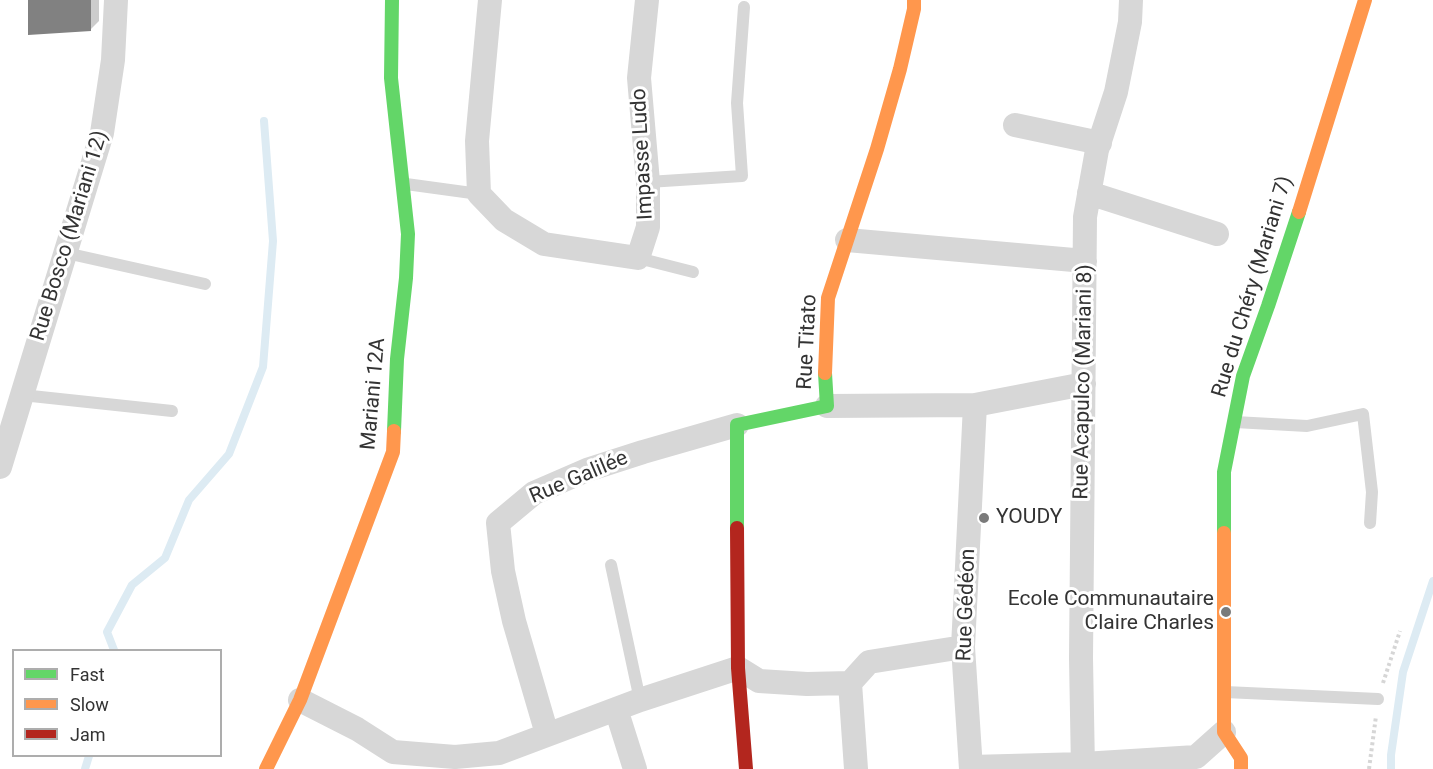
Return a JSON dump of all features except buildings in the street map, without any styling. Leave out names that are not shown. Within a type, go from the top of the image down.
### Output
[{"type":"street","name":"Rue Bosco (Mariani 12)","points":[[0,468],[102,134],[113,60],[116,0]]},
{"type":"street","name":"Mariani 12A","points":[[266,769],[300,700],[393,452],[397,359],[406,278],[408,234],[391,78],[392,0]]},
{"type":"street","points":[[490,0],[477,141],[479,194],[504,220],[544,244],[638,258]]},
{"type":"street","name":"Impasse Ludo","points":[[638,258],[648,227],[648,182],[639,78],[647,0]]},
{"type":"street","name":"Rue Titato","points":[[737,425],[827,406],[825,364],[828,298],[877,149],[900,69],[914,0]]},
{"type":"street","name":"Rue Acapulco (Mariani 8)","points":[[1083,766],[1085,217],[1100,143],[1116,92],[1130,22],[1131,0]]},
{"type":"street","name":"Rue du Chéry (Mariani 7)","points":[[1224,732],[1224,472],[1243,376],[1294,228],[1365,0]]},
{"type":"street","points":[[1015,125],[1100,143]]},
{"type":"street","points":[[1089,193],[1217,234]]},
{"type":"street","points":[[847,240],[1085,261]]},
{"type":"street","points":[[827,406],[975,405],[1084,384]]},
{"type":"street","name":"Rue Gédéon","points":[[971,768],[963,647],[975,405]]},
{"type":"street","points":[[737,425],[738,668],[746,769]]},
{"type":"street","name":"Rue Galilée","points":[[547,734],[514,621],[503,571],[498,523],[534,493],[587,470],[737,425]]},
{"type":"street","points":[[856,769],[850,683],[869,662],[963,647]]},
{"type":"street","points":[[300,700],[357,729],[393,752],[455,757],[499,753],[640,700],[738,668],[759,681],[807,684],[850,683]]},
{"type":"street","points":[[616,709],[635,769]]},
{"type":"street","points":[[971,768],[1083,766],[1196,757],[1224,732],[1240,758],[1241,769]]},
{"type":"lane","points":[[648,182],[742,176],[737,103],[744,7]]},
{"type":"lane","points":[[403,184],[479,194]]},
{"type":"lane","points":[[66,253],[205,284]]},
{"type":"lane","points":[[638,258],[693,272]]},
{"type":"lane","points":[[22,395],[172,411]]},
{"type":"lane","points":[[1234,422],[1307,426],[1363,414],[1372,492],[1370,523]]},
{"type":"lane","points":[[610,565],[640,700]]},
{"type":"lane","points":[[1224,692],[1378,699]]},
{"type":"waterway","points":[[114,649],[107,632],[132,585],[165,558],[189,500],[229,454],[263,367],[273,241],[264,121]]},
{"type":"waterway","points":[[1391,769],[1403,672],[1433,581]]},
{"type":"waterway","points":[[85,769],[89,757]]},
{"type":"traffic: fast","points":[[392,0],[391,78],[408,234],[406,278],[397,359],[394,431]]},
{"type":"traffic: fast","points":[[1224,533],[1224,472],[1243,376],[1299,212]]},
{"type":"traffic: fast","points":[[737,528],[737,425],[827,406],[825,373]]},
{"type":"traffic: slow","points":[[825,373],[828,298],[877,149],[900,69],[914,0]]},
{"type":"traffic: slow","points":[[1299,212],[1365,0]]},
{"type":"traffic: slow","points":[[266,769],[300,700],[393,452],[394,431]]},
{"type":"traffic: slow","points":[[1224,533],[1224,732],[1241,758],[1241,769]]},
{"type":"traffic: jam","points":[[737,528],[738,668],[746,769]]},
{"type":"place","name":"YOUDY","points":[[984,518]]},
{"type":"place","name":"Ecole Communautaire Claire Charles","points":[[1226,612]]}]
